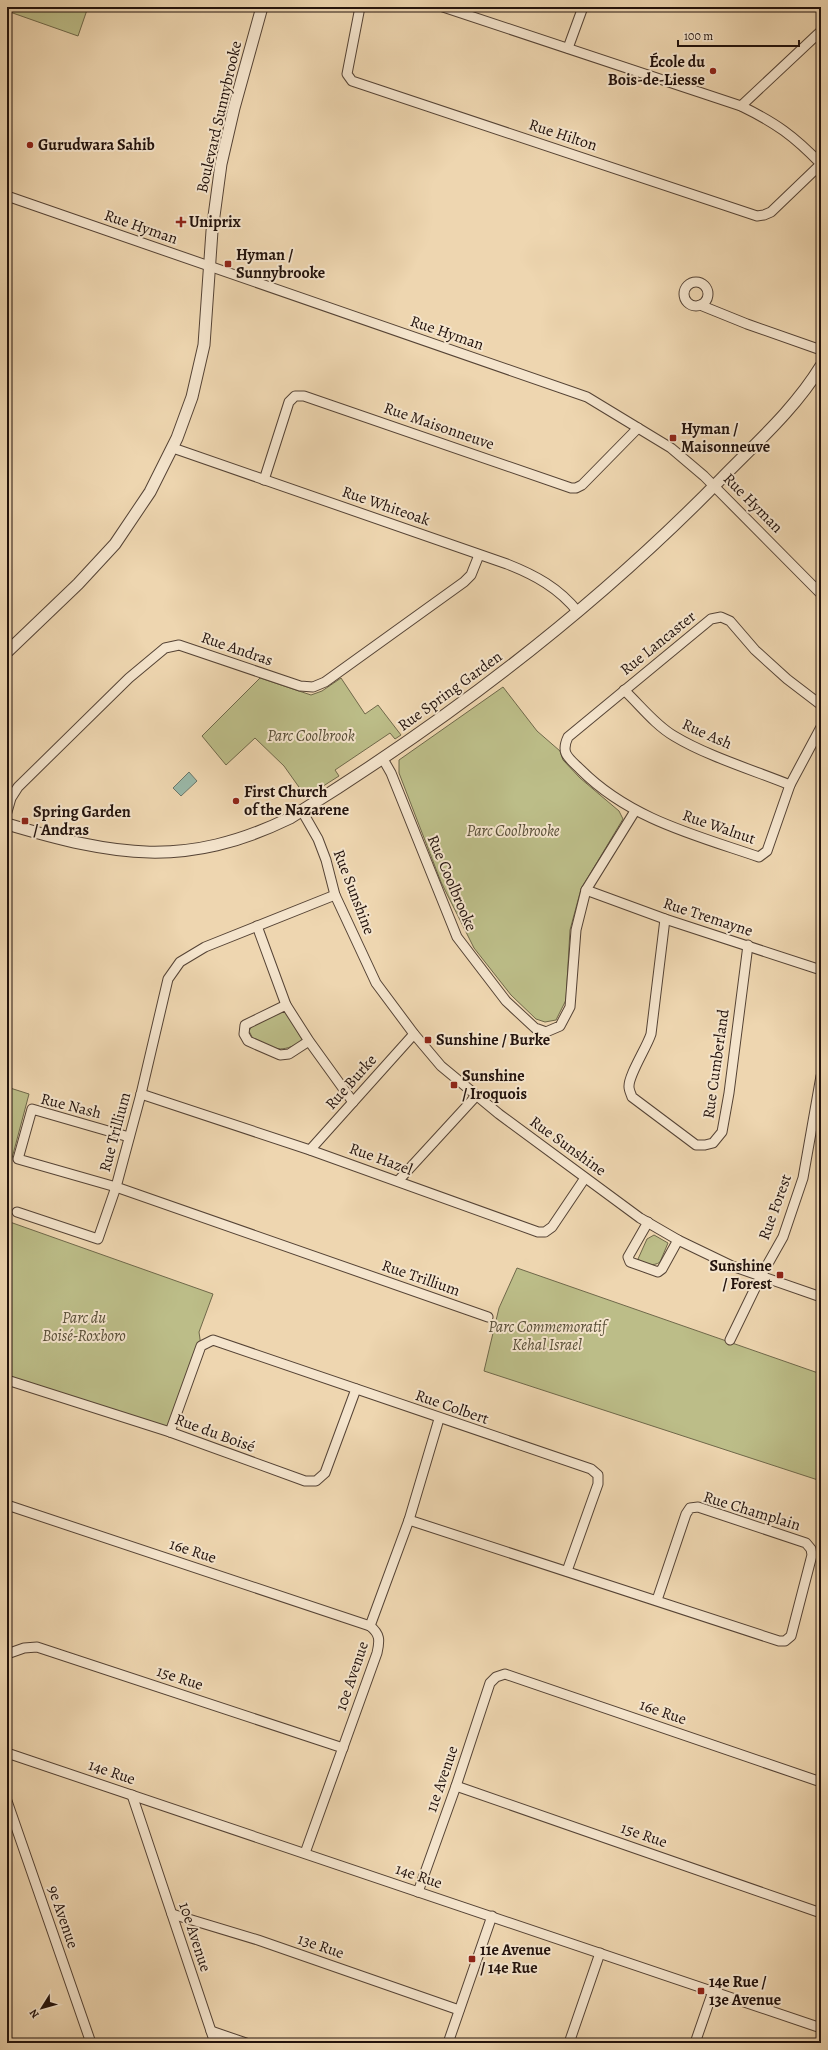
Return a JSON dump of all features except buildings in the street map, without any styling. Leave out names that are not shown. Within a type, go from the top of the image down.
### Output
[{"type":"street","name":"Boulevard Sunnybrooke","points":[[255,26],[256,7]]},
{"type":"street","name":"Boulevard Sunnybrooke","points":[[8,648],[109,551],[144,502],[173,448],[188,410],[200,365],[207,324],[214,218],[221,164],[255,26],[262,7]]},
{"type":"street","name":"Rue Hilton","points":[[360,7],[346,74],[352,81],[757,216],[771,212],[821,164]]},
{"type":"street","points":[[443,7],[741,106],[770,120],[801,143],[821,164]]},
{"type":"street","points":[[568,48],[583,7]]},
{"type":"street","points":[[741,106],[821,31]]},
{"type":"street","name":"Rue Hyman","points":[[7,196],[588,398],[671,448],[714,486],[821,594]]},
{"type":"street","points":[[700,305],[747,324],[821,350]]},
{"type":"street","name":"Rue Spring Garden","points":[[7,824],[102,848],[135,853],[168,852],[204,848],[241,839],[273,827],[302,811],[383,759],[493,680],[578,612],[631,566],[792,408],[821,366]]},
{"type":"street","name":"Rue Maisonneuve","points":[[264,480],[289,402],[295,396],[304,396],[570,488],[576,488],[582,485],[638,428]]},
{"type":"street","name":"Rue Whiteoak","points":[[173,448],[479,555],[538,578],[563,596],[578,612]]},
{"type":"street","name":"Rue Andras","points":[[7,812],[12,795],[18,787],[128,678],[166,648],[179,645],[300,686],[313,687],[325,682],[464,582],[474,570],[479,555]]},
{"type":"street","name":"Rue Lancaster","points":[[568,737],[711,619],[721,617],[730,621],[755,650],[787,679],[821,705]]},
{"type":"street","name":"Rue Ash","points":[[624,690],[656,722],[673,736],[790,785]]},
{"type":"street","name":"Rue Walnut","points":[[568,737],[564,746],[566,754],[597,786],[635,811],[664,825],[759,857],[767,851],[790,785],[821,728]]},
{"type":"street","name":"Rue Coolbrooke","points":[[383,759],[391,773],[457,937],[506,1001],[535,1028],[546,1032],[560,1026],[570,1007],[576,930],[586,890],[635,811]]},
{"type":"street","name":"Rue Sunshine","points":[[302,811],[326,860],[335,895],[376,983],[414,1034],[441,1066],[499,1114],[585,1178],[648,1222],[678,1240],[732,1266],[821,1297]]},
{"type":"street","name":"Rue Tremayne","points":[[586,890],[664,919],[748,945],[821,970]]},
{"type":"street","name":"Rue Trillium","points":[[335,895],[198,950],[180,962],[168,979],[141,1094],[116,1187],[488,1317]]},
{"type":"street","name":"Rue Cumberland","points":[[664,919],[652,1034],[631,1077],[628,1087],[632,1097],[696,1145],[705,1145],[713,1142],[722,1132],[729,1093],[748,945]]},
{"type":"street","points":[[257,926],[286,1005],[309,1041],[353,1102]]},
{"type":"street","points":[[286,1005],[245,1025],[244,1034],[248,1041],[280,1055],[289,1054],[309,1041]]},
{"type":"street","name":"Rue Burke","points":[[310,1150],[414,1034]]},
{"type":"street","name":"Rue Forest","points":[[730,1340],[761,1276],[783,1237],[802,1178],[821,1076]]},
{"type":"street","name":"Rue Hazel","points":[[141,1094],[310,1150],[538,1232],[545,1232],[552,1227],[585,1178]]},
{"type":"street","points":[[398,1181],[477,1095]]},
{"type":"street","name":"Rue Nash","points":[[116,1187],[18,1159],[32,1109],[129,1137]]},
{"type":"street","points":[[17,1212],[98,1239],[116,1187]]},
{"type":"street","points":[[648,1222],[628,1257],[630,1262],[658,1272],[662,1269],[678,1240]]},
{"type":"street","name":"Rue Colbert","points":[[170,1432],[201,1346],[213,1340],[439,1419],[591,1469],[598,1475],[598,1484],[567,1571]]},
{"type":"street","name":"Rue du Boisé","points":[[7,1380],[170,1432],[305,1481],[316,1481],[325,1473],[356,1390]]},
{"type":"street","name":"10e Avenue","points":[[305,1854],[377,1653],[380,1639],[375,1630],[370,1626],[409,1520],[439,1419]]},
{"type":"street","name":"16e Rue","points":[[7,1505],[370,1626]]},
{"type":"street","name":"Rue Champlain","points":[[409,1520],[779,1641],[785,1641],[791,1636],[812,1555],[811,1548],[806,1543],[698,1507],[690,1508],[686,1514],[657,1600]]},
{"type":"street","name":"15e Rue","points":[[7,1654],[24,1648],[37,1647],[342,1748]]},
{"type":"street","name":"16e Rue","points":[[496,1677],[504,1674],[821,1782]]},
{"type":"street","name":"11e Avenue","points":[[418,1892],[456,1786],[490,1683],[496,1677]]},
{"type":"street","name":"14e Rue","points":[[7,1753],[821,2028]]},
{"type":"street","name":"15e Rue","points":[[456,1786],[821,1913]]},
{"type":"street","name":"10e Avenue","points":[[132,1795],[215,2043]]},
{"type":"street","name":"9e Avenue","points":[[7,1801],[91,2043]]},
{"type":"street","name":"13e Rue","points":[[172,1914],[258,1940],[459,2010]]},
{"type":"street","points":[[448,2043],[492,1916]]},
{"type":"street","points":[[569,2043],[600,1953]]},
{"type":"street","points":[[695,2043],[713,1991]]},
{"type":"street","points":[[211,2031],[246,2043]]},
{"type":"green space","points":[[7,7],[88,7],[78,36],[7,11]]},
{"type":"green space","name":"Parc Coolbrook","points":[[260,678],[311,695],[322,691],[341,678],[365,714],[378,705],[401,735],[395,739],[390,733],[335,770],[339,776],[306,797],[284,766],[255,738],[226,765],[202,736]]},
{"type":"green space","name":"Parc Coolbrooke","points":[[503,687],[537,731],[560,751],[563,760],[580,778],[619,811],[623,819],[581,889],[570,930],[566,1000],[556,1020],[545,1022],[536,1019],[511,995],[474,948],[441,882],[399,773],[399,760]]},
{"type":"green space","points":[[284,1009],[303,1041],[288,1048],[278,1049],[253,1039],[249,1031],[252,1026]]},
{"type":"green space","points":[[7,1087],[29,1094],[7,1177]]},
{"type":"green space","name":"Parc du Boisé-Roxboro","points":[[7,1221],[213,1294],[199,1332],[201,1346],[170,1432],[7,1380]]},
{"type":"green space","points":[[654,1235],[668,1243],[660,1262],[658,1264],[649,1264],[638,1259],[647,1239]]},
{"type":"green space","name":"Parc Commemoratif Kehal Israel","points":[[517,1268],[821,1374],[821,1481],[484,1371],[499,1308]]},
{"type":"shaded area","points":[[189,772],[197,781],[181,796],[173,788]]},
{"type":"place","name":"École du Bois-de-Liesse","points":[[713,71]]},
{"type":"place","name":"Gurudwara Sahib","points":[[30,145]]},
{"type":"place","name":"Uniprix","points":[[181,222]]},
{"type":"place","name":"Hyman / Sunnybrooke","points":[[228,264]]},
{"type":"place","name":"Hyman / Maisonneuve","points":[[673,438]]},
{"type":"place","name":"First Church of the Nazarene","points":[[236,801]]},
{"type":"place","name":"Spring Garden / Andras","points":[[25,821]]},
{"type":"place","name":"Sunshine / Burke","points":[[428,1040]]},
{"type":"place","name":"Sunshine / Iroquois","points":[[454,1085]]},
{"type":"place","name":"Sunshine / Forest","points":[[780,1275]]},
{"type":"place","name":"11e Avenue / 14e Rue","points":[[472,1959]]},
{"type":"place","name":"14e Rue / 13e Avenue","points":[[701,1991]]}]
